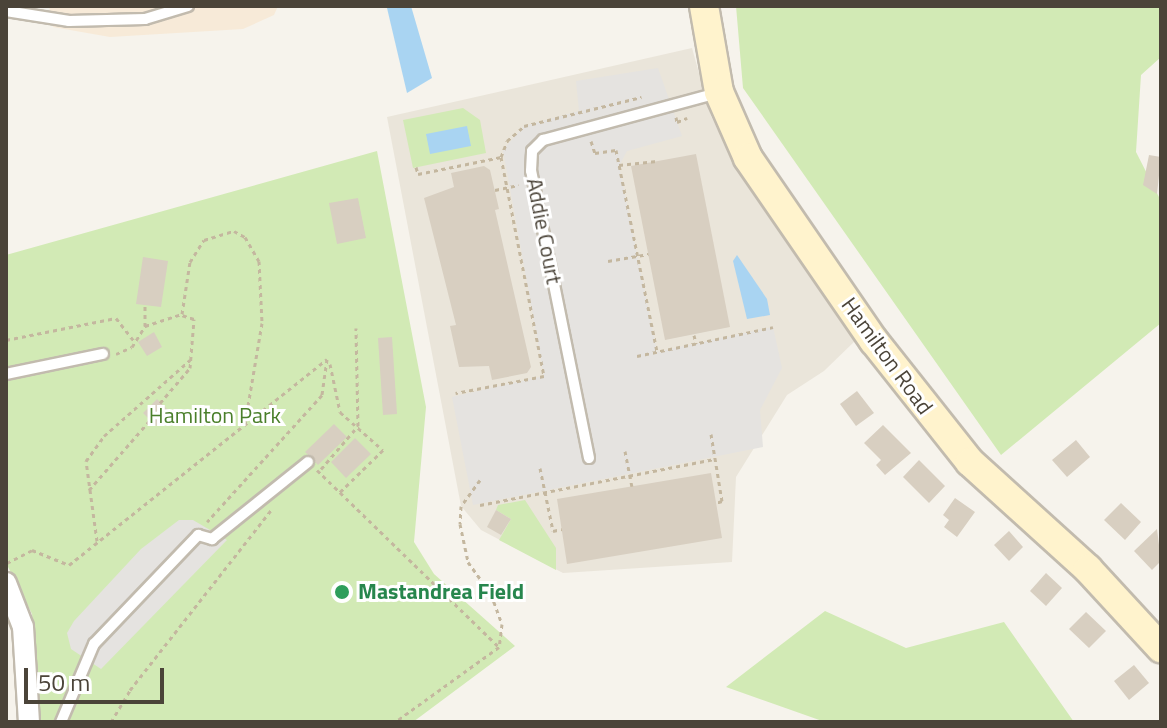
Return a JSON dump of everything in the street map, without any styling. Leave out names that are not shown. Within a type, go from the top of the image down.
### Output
[{"type":"street","name":"Hamilton Road","points":[[704,6],[719,92],[764,185],[943,433],[1088,569],[1161,648]]},
{"type":"street","points":[[6,583],[18,606],[14,648],[29,722]]},
{"type":"lane","points":[[55,6],[57,20]]},
{"type":"lane","points":[[6,11],[57,20],[145,19],[188,6]]},
{"type":"lane","name":"Addie Court","points":[[589,458],[533,182],[532,151],[543,140],[719,92]]},
{"type":"lane","points":[[6,374],[103,354]]},
{"type":"lane","points":[[61,722],[94,644],[198,535],[212,539],[308,462]]},
{"type":"path","points":[[580,111],[595,153],[616,150],[657,352]]},
{"type":"path","points":[[416,167],[418,174],[501,157],[544,376],[499,382],[456,393]]},
{"type":"path","points":[[619,165],[657,161]]},
{"type":"path","points":[[455,166],[456,172]]},
{"type":"path","points":[[495,190],[533,182]]},
{"type":"path","points":[[182,314],[194,251],[220,233],[245,237],[259,261],[262,323],[245,423]]},
{"type":"path","points":[[608,261],[648,254]]},
{"type":"path","points":[[103,354],[125,355],[145,326],[145,305]]},
{"type":"path","points":[[145,326],[182,314],[194,319],[190,360],[180,385],[160,403]]},
{"type":"path","points":[[6,340],[116,318],[135,342]]},
{"type":"path","points":[[637,356],[773,327]]},
{"type":"path","points":[[318,472],[358,426],[356,328]]},
{"type":"path","points":[[694,335],[696,344]]},
{"type":"path","points":[[6,563],[32,550],[69,565],[327,359]]},
{"type":"path","points":[[327,359],[340,412],[383,450],[339,493]]},
{"type":"path","points":[[198,535],[322,395],[327,359]]},
{"type":"path","points":[[97,541],[86,461],[104,436],[190,360]]},
{"type":"path","points":[[89,490],[150,420]]},
{"type":"path","points":[[711,434],[722,501],[716,503]]},
{"type":"path","points":[[625,451],[632,486]]},
{"type":"path","points":[[480,505],[715,459]]},
{"type":"path","points":[[308,462],[499,647]]},
{"type":"path","points":[[540,468],[553,531],[562,529]]},
{"type":"path","points":[[395,722],[499,647],[502,624],[491,594],[468,562],[460,524],[461,506],[480,480]]},
{"type":"path","points":[[111,722],[130,690],[271,515],[278,484]]},
{"type":"shaded area","points":[[49,6],[278,6],[274,15],[243,29],[110,37],[53,27]]},
{"type":"shaded area","points":[[692,48],[711,116],[737,169],[857,339],[824,371],[787,395],[736,477],[732,562],[563,573],[481,530],[461,506],[387,117]]},
{"type":"shaded area","points":[[658,68],[682,136],[627,151],[619,166],[657,352],[773,327],[782,368],[760,410],[763,447],[473,505],[452,397],[544,376],[503,150],[524,126],[579,111],[576,81]]},
{"type":"shaded area","points":[[179,520],[193,520],[227,540],[101,669],[71,649],[67,633],[74,621],[141,549]]},
{"type":"green space","points":[[736,6],[1161,6],[1161,57],[1141,75],[1136,152],[1161,201],[1161,323],[1001,455],[743,88]]},
{"type":"green space","points":[[463,108],[480,120],[486,153],[413,168],[403,120]]},
{"type":"green space","name":"Hamilton Park","points":[[377,151],[426,407],[414,542],[434,574],[515,646],[413,722],[40,722],[32,614],[6,563],[6,255]]},
{"type":"green space","points":[[525,500],[556,548],[556,570],[499,540],[511,519],[496,510],[498,505]]},
{"type":"green space","points":[[825,611],[906,648],[1004,622],[1074,722],[825,722],[726,687]]},
{"type":"water","points":[[411,6],[432,78],[407,93],[387,8]]},
{"type":"water","points":[[467,126],[471,146],[430,154],[426,134]]},
{"type":"water","points":[[737,255],[767,299],[770,315],[747,319],[733,261]]},
{"type":"building","points":[[696,154],[730,327],[665,340],[631,166]]},
{"type":"building","points":[[1149,155],[1161,157],[1157,194],[1143,185]]},
{"type":"building","points":[[484,166],[490,170],[499,209],[495,210],[531,367],[527,373],[492,380],[489,366],[459,367],[450,326],[456,325],[424,198],[454,187],[451,173]]},
{"type":"building","points":[[358,198],[366,238],[337,244],[329,203]]},
{"type":"building","points":[[143,257],[168,261],[161,307],[136,304]]},
{"type":"building","points":[[154,332],[162,347],[147,356],[138,342]]},
{"type":"building","points":[[392,337],[397,414],[383,415],[378,338]]},
{"type":"building","points":[[857,391],[874,413],[856,426],[840,404]]},
{"type":"building","points":[[157,399],[170,412],[156,426],[143,413]]},
{"type":"building","points":[[334,424],[347,437],[318,465],[305,452]]},
{"type":"building","points":[[883,425],[911,453],[885,475],[876,465],[881,460],[864,443]]},
{"type":"building","points":[[355,438],[371,454],[346,478],[331,462]]},
{"type":"building","points":[[1076,440],[1090,457],[1067,477],[1052,460]]},
{"type":"building","points":[[919,460],[945,486],[929,503],[903,477]]},
{"type":"building","points":[[711,473],[722,538],[567,564],[557,499]]},
{"type":"building","points":[[955,498],[975,512],[957,537],[944,527],[949,520],[943,515]]},
{"type":"building","points":[[1121,503],[1141,522],[1125,540],[1104,520]]},
{"type":"building","points":[[496,510],[511,519],[501,535],[487,527]]},
{"type":"building","points":[[1157,529],[1161,561],[1152,570],[1134,551]]},
{"type":"building","points":[[1009,531],[1023,547],[1009,561],[994,545]]},
{"type":"building","points":[[1046,573],[1062,588],[1046,606],[1030,591]]},
{"type":"building","points":[[1086,612],[1106,631],[1089,648],[1069,629]]},
{"type":"building","points":[[1134,665],[1149,683],[1129,700],[1114,681]]},
{"type":"place","name":"Mastandrea Field","points":[[342,592]]}]
